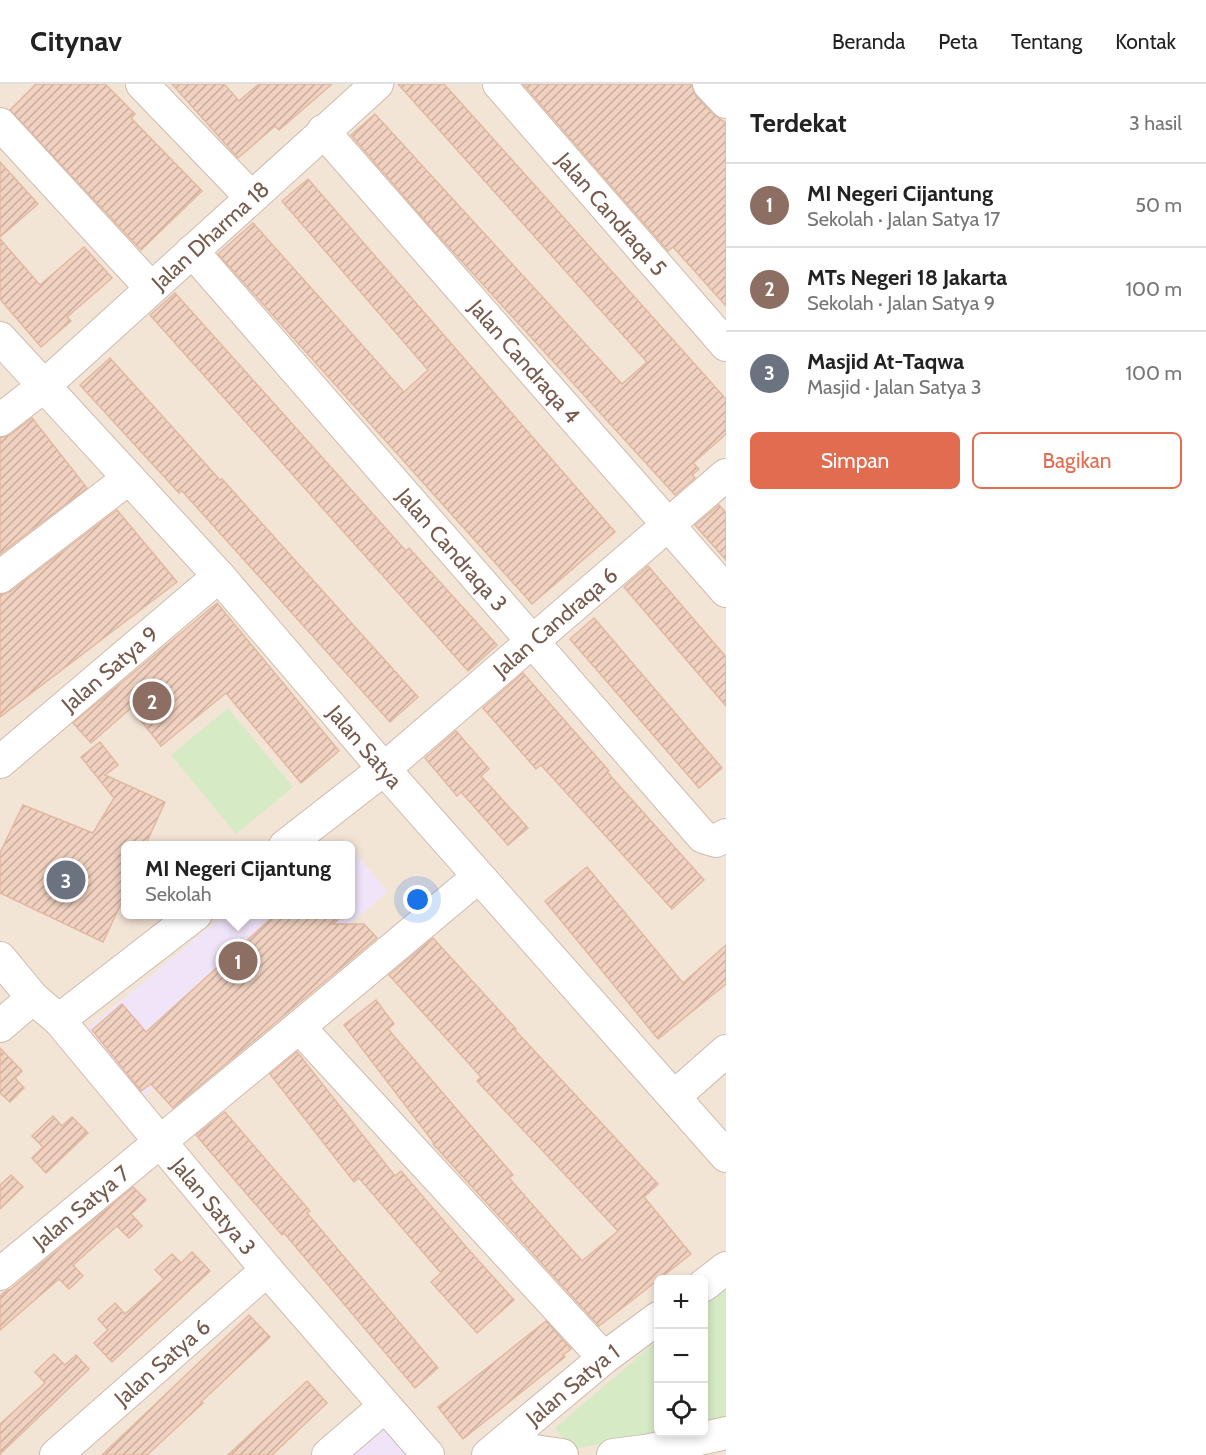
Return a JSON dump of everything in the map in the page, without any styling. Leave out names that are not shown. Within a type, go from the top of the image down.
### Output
[{"type":"street","points":[[142,84],[251,197]]},
{"type":"street","name":"Jalan Dharma 18","points":[[0,420],[44,386],[376,84]]},
{"type":"street","name":"Jalan Candraqa 5","points":[[499,84],[726,345]]},
{"type":"street","points":[[709,84],[726,102]]},
{"type":"street","points":[[0,124],[151,288]]},
{"type":"street","name":"Jalan Candraqa 4","points":[[323,131],[726,591]]},
{"type":"street","name":"Jalan Candraqa 3","points":[[192,251],[703,837],[721,838]]},
{"type":"street","name":"Jalan Satya","points":[[0,338],[219,576],[478,877],[726,1156]]},
{"type":"street","name":"Jalan Candraqa 6","points":[[291,841],[384,769],[726,475]]},
{"type":"street","points":[[0,577],[129,478]]},
{"type":"street","name":"Jalan Satya 9","points":[[0,762],[219,576]]},
{"type":"street","name":"Jalan Satya 7","points":[[0,1274],[478,877]]},
{"type":"street","points":[[59,1020],[191,919]]},
{"type":"street","name":"Jalan Satya 3","points":[[0,958],[33,998],[59,1020],[267,1270],[428,1455]]},
{"type":"street","points":[[0,1026],[33,998]]},
{"type":"street","points":[[299,1027],[604,1358]]},
{"type":"street","points":[[675,1096],[726,1051]]},
{"type":"street","points":[[708,1282],[726,1268]]},
{"type":"street","name":"Jalan Satya 6","points":[[56,1455],[267,1270]]},
{"type":"street","name":"Jalan Satya 1","points":[[494,1451],[604,1358],[654,1321]]},
{"type":"street","points":[[328,1455],[384,1406]]},
{"type":"street","points":[[613,1455],[645,1451],[726,1433]]},
{"type":"street","points":[[494,1451],[562,1455]]},
{"type":"shaded area","points":[[0,84],[726,84],[726,1455],[0,1455]]},
{"type":"shaded area","points":[[355,853],[388,892],[144,1096],[87,1029],[219,919],[355,919]]},
{"type":"shaded area","points":[[387,1423],[414,1455],[349,1455]]},
{"type":"green space","points":[[228,708],[293,787],[236,834],[171,755]]},
{"type":"green space","points":[[726,1283],[726,1421],[708,1424],[708,1329],[708,1299]]},
{"type":"green space","points":[[654,1343],[654,1434],[572,1449],[555,1428]]},
{"type":"building","points":[[36,84],[105,84],[135,114],[131,118],[202,191],[141,250],[10,110]]},
{"type":"building","points":[[172,84],[224,84],[239,101],[259,84],[332,84],[279,130],[275,126],[238,158]]},
{"type":"building","points":[[398,84],[444,84],[726,399],[726,434],[693,463],[699,469],[692,475],[695,478],[675,495],[435,232],[351,135],[375,114],[622,384],[647,362]]},
{"type":"building","points":[[523,84],[691,84],[696,96],[713,114],[726,123],[726,306],[673,247],[668,251]]},
{"type":"building","points":[[0,162],[38,204],[0,237]]},
{"type":"building","points":[[308,179],[615,532],[532,604],[218,254],[253,223],[404,392],[428,370],[282,201]]},
{"type":"building","points":[[0,239],[40,285],[84,247],[112,278],[67,317],[71,321],[41,347],[0,299]]},
{"type":"building","points":[[175,293],[406,551],[409,548],[497,645],[468,671],[150,315]]},
{"type":"building","points":[[110,358],[418,697],[390,722],[182,491],[179,493],[80,385]]},
{"type":"building","points":[[32,418],[87,488],[0,554],[0,438],[11,434]]},
{"type":"building","points":[[719,505],[726,513],[726,560],[695,525]]},
{"type":"building","points":[[117,510],[177,582],[0,717],[0,595],[11,591]]},
{"type":"building","points":[[648,566],[726,657],[726,706],[624,587]]},
{"type":"building","points":[[217,603],[339,751],[301,783],[226,693],[161,746],[131,708],[91,743],[73,723]]},
{"type":"building","points":[[594,618],[722,768],[699,788],[570,639]]},
{"type":"building","points":[[523,673],[609,771],[607,772],[704,880],[672,909],[541,765],[536,769],[483,708]]},
{"type":"building","points":[[456,731],[489,769],[481,776],[528,828],[508,845],[461,792],[457,796],[425,758]]},
{"type":"building","points":[[100,742],[118,765],[105,775],[165,802],[147,841],[121,841],[121,904],[103,942],[0,893],[0,853],[23,805],[93,833],[114,798],[81,757]]},
{"type":"building","points":[[587,867],[683,983],[726,945],[726,984],[658,1039],[545,901]]},
{"type":"building","points":[[271,919],[339,919],[333,924],[364,924],[377,938],[173,1108],[151,1084],[141,1091],[92,1030],[122,1004],[146,1032]]},
{"type":"building","points":[[433,938],[658,1184],[644,1197],[691,1254],[664,1275],[654,1275],[654,1283],[599,1326],[433,1144],[344,1025],[376,1000],[394,1024],[388,1029],[513,1175],[509,1178],[582,1261],[618,1231],[477,1081],[481,1077],[389,975]]},
{"type":"building","points":[[0,1048],[22,1071],[15,1078],[24,1088],[10,1102],[0,1093]]},
{"type":"building","points":[[297,1052],[395,1176],[401,1171],[514,1300],[477,1333],[431,1282],[441,1273],[359,1178],[354,1182],[270,1074]]},
{"type":"building","points":[[225,1112],[310,1211],[307,1213],[438,1368],[415,1388],[284,1233],[282,1235],[196,1135]]},
{"type":"building","points":[[53,1116],[62,1126],[72,1117],[88,1133],[46,1173],[32,1158],[43,1147],[32,1136]]},
{"type":"building","points":[[11,1175],[23,1187],[0,1209],[0,1185]]},
{"type":"building","points":[[133,1187],[146,1200],[131,1214],[142,1226],[129,1238],[117,1226],[73,1265],[83,1276],[69,1289],[59,1279],[0,1330],[0,1296]]},
{"type":"building","points":[[192,1252],[210,1271],[112,1362],[94,1343],[108,1330],[98,1319],[115,1303],[125,1314],[164,1279],[155,1270],[172,1254],[181,1263]]},
{"type":"building","points":[[249,1315],[270,1337],[201,1402],[203,1403],[147,1455],[102,1455]]},
{"type":"building","points":[[546,1321],[571,1349],[563,1355],[565,1357],[463,1439],[438,1407]]},
{"type":"building","points":[[54,1354],[65,1365],[76,1355],[89,1369],[0,1454],[0,1424],[45,1383],[35,1372]]},
{"type":"building","points":[[307,1381],[327,1403],[272,1455],[228,1455]]},
{"type":"place","name":"MTs Negeri 18 Jakarta","points":[[152,701]]},
{"type":"place","name":"Masjid At-Taqwa","points":[[66,880]]},
{"type":"place","name":"MI Negeri Cijantung","points":[[238,961]]}]
